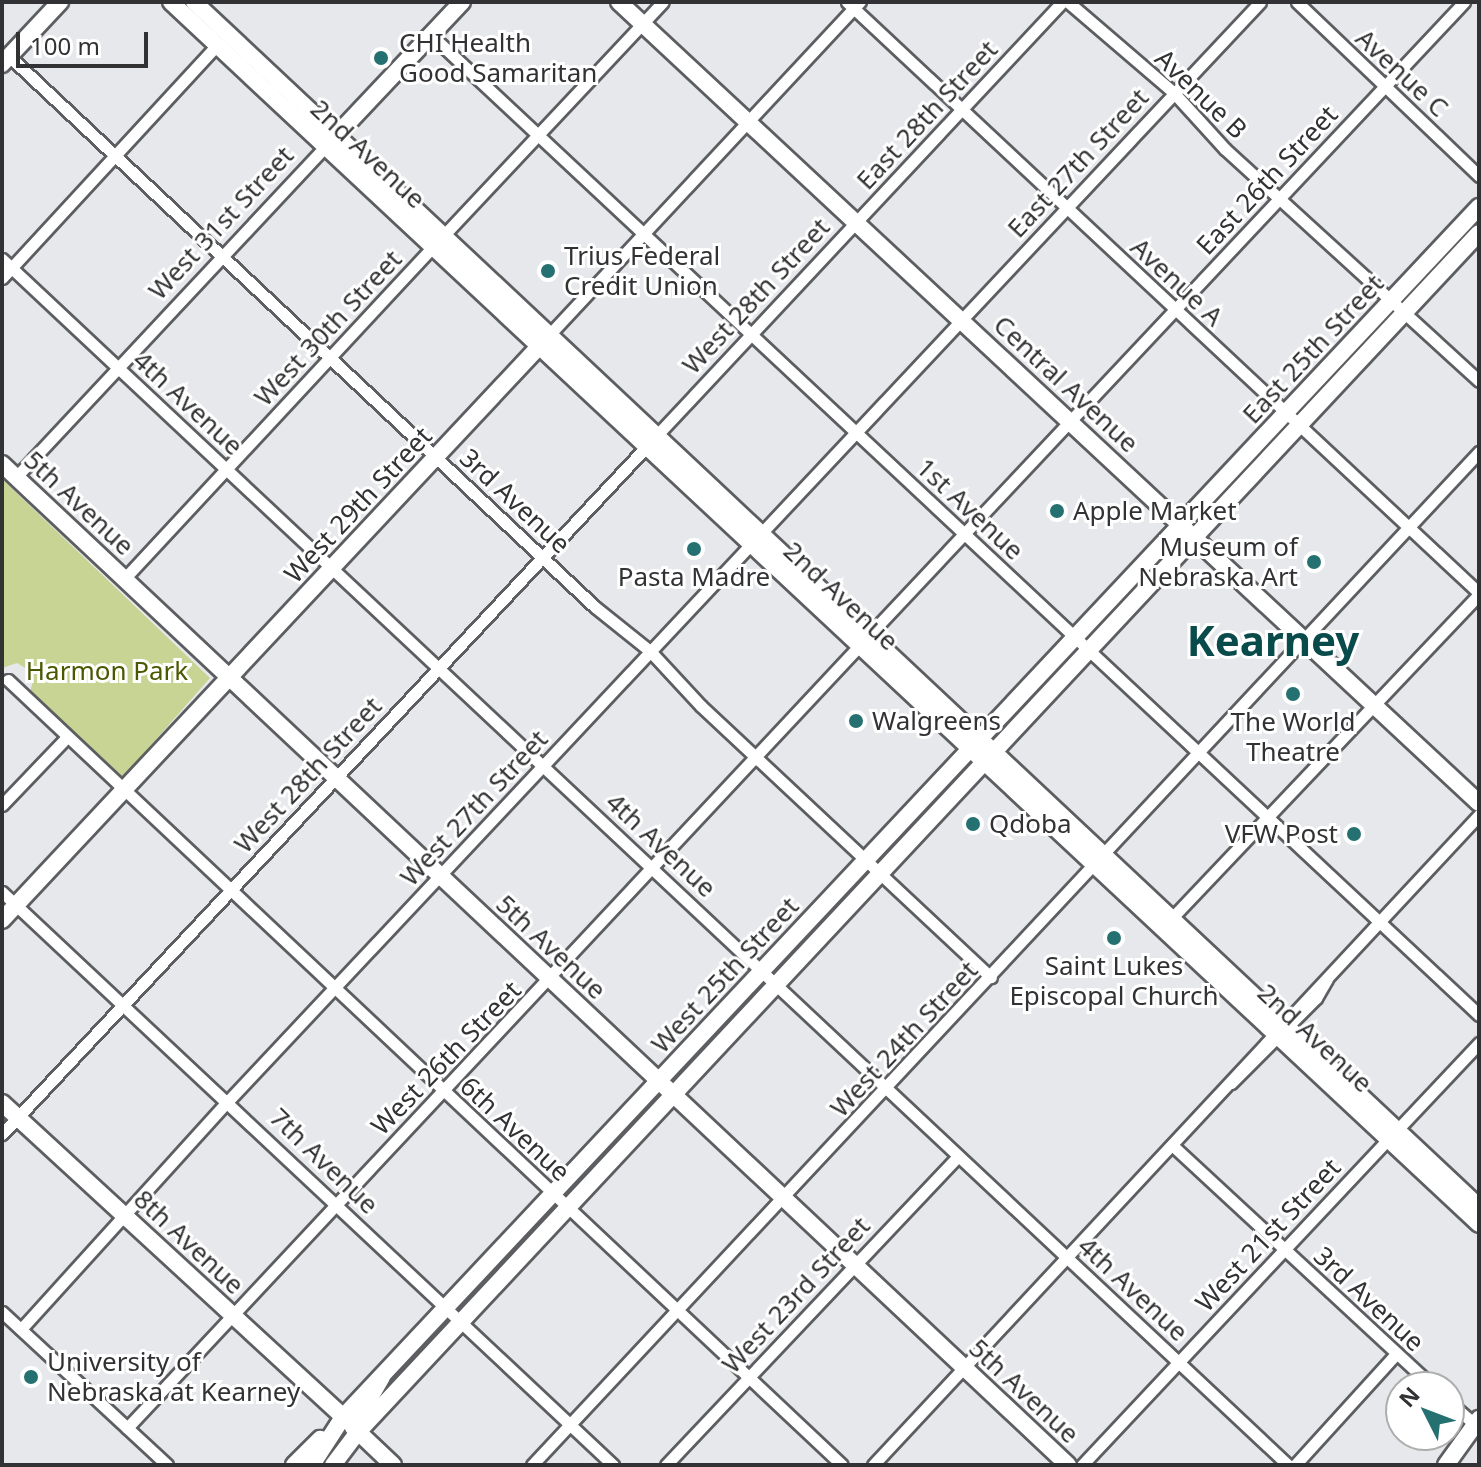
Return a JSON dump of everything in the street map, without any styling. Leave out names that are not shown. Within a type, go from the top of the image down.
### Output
[{"type":"main road","points":[[5,60],[60,2]]},
{"type":"main road","name":"2nd Avenue","points":[[171,2],[331,141]]},
{"type":"main road","name":"2nd Avenue","points":[[194,2],[331,141],[544,341],[1392,1135],[1479,1207]]},
{"type":"main road","name":"West 31st Street","points":[[331,141],[462,2]]},
{"type":"main road","name":"Central Avenue","points":[[619,2],[1479,803]]},
{"type":"main road","name":"East 25th Street","points":[[1189,530],[1286,413],[1479,207]]},
{"type":"main road","name":"East 25th Street","points":[[1189,530],[1298,425],[1479,233]]},
{"type":"main road","name":"West 29th Street","points":[[2,920],[544,341]]},
{"type":"main road","name":"5th Avenue","points":[[2,464],[1068,1465]]},
{"type":"main road","name":"West 25th Street","points":[[312,1465],[338,1422],[1074,638],[1189,530]]},
{"type":"main road","name":"West 25th Street","points":[[333,1465],[358,1432],[460,1322],[1088,651],[1189,530]]},
{"type":"main road","name":"8th Avenue","points":[[2,1103],[233,1316],[338,1422]]},
{"type":"main road","name":"2nd Avenue","points":[[1416,1157],[1479,1224]]},
{"type":"main road","points":[[384,1373],[353,1422],[358,1432],[393,1465]]},
{"type":"main road","points":[[294,1465],[338,1422]]},
{"type":"main road","points":[[1446,1465],[1477,1422]]},
{"type":"street","name":"West 30th Street","points":[[124,579],[663,2]]},
{"type":"street","name":"Avenue B","points":[[1065,2],[1174,93],[1225,149],[1282,197],[1479,381]]},
{"type":"street","name":"East 28th Street","points":[[856,222],[1065,2]]},
{"type":"street","name":"East 27th Street","points":[[963,320],[1260,2]]},
{"type":"street","name":"Avenue C","points":[[1297,2],[1387,84],[1479,176]]},
{"type":"street","name":"East 26th Street","points":[[1070,423],[1464,2]]},
{"type":"street","name":"Avenue A","points":[[854,4],[960,111],[1068,206],[1479,593]]},
{"type":"street","name":"West 29th Street","points":[[544,341],[749,122],[854,4]]},
{"type":"street","name":"1st Avenue","points":[[431,35],[749,336],[858,430],[1197,754],[1479,1015]]},
{"type":"street","points":[[2,278],[217,45]]},
{"type":"street","name":"3rd Avenue","points":[[5,60],[116,155],[435,457],[650,651],[756,757],[991,977]]},
{"type":"street","name":"West 31st Street","points":[[16,477],[331,141]]},
{"type":"street","name":"West 28th Street","points":[[2,1134],[856,222]]},
{"type":"street","name":"4th Avenue","points":[[2,259],[1288,1465]]},
{"type":"street","name":"West 27th Street","points":[[21,1329],[229,1100],[963,320]]},
{"type":"street","name":"West 26th Street","points":[[127,1428],[336,1203],[551,980],[864,640],[1070,423]]},
{"type":"street","name":"West 24th Street","points":[[532,1465],[887,1090],[1479,452]]},
{"type":"street","points":[[1167,924],[1479,593]]},
{"type":"street","name":"6th Avenue","points":[[8,680],[65,739],[842,1465]]},
{"type":"street","points":[[2,805],[65,739]]},
{"type":"street","points":[[873,1465],[1479,815]]},
{"type":"street","name":"7th Avenue","points":[[2,892],[229,1100],[613,1465]]},
{"type":"street","name":"West 21st Street","points":[[1082,1465],[1479,1043]]},
{"type":"street","name":"3rd Avenue","points":[[1172,1145],[1415,1371]]},
{"type":"street","name":"West 23rd Street","points":[[666,1465],[958,1156]]},
{"type":"street","points":[[2,1312],[167,1465]]},
{"type":"street","points":[[1295,1465],[1396,1354]]},
{"type":"green space","name":"Harmon Park","points":[[2,479],[210,678],[122,778],[30,692],[33,681],[27,669],[17,663],[2,668]]},
{"type":"place","name":"CHI Health Good Samaritan","points":[[381,58]]},
{"type":"place","name":"Trius Federal Credit Union","points":[[548,271]]},
{"type":"place","name":"Apple Market","points":[[1057,511]]},
{"type":"place","name":"Pasta Madre","points":[[694,549]]},
{"type":"place","name":"Museum of Nebraska Art","points":[[1314,562]]},
{"type":"place","name":"The World Theatre","points":[[1293,694]]},
{"type":"place","name":"Walgreens","points":[[856,721]]},
{"type":"place","name":"Qdoba","points":[[973,824]]},
{"type":"place","name":"VFW Post","points":[[1354,834]]},
{"type":"place","name":"Saint Lukes Episcopal Church","points":[[1114,938]]},
{"type":"place","name":"University of Nebraska at Kearney","points":[[31,1377]]},
{"type":"district","name":"Kearney","points":[[1273,640]]}]
